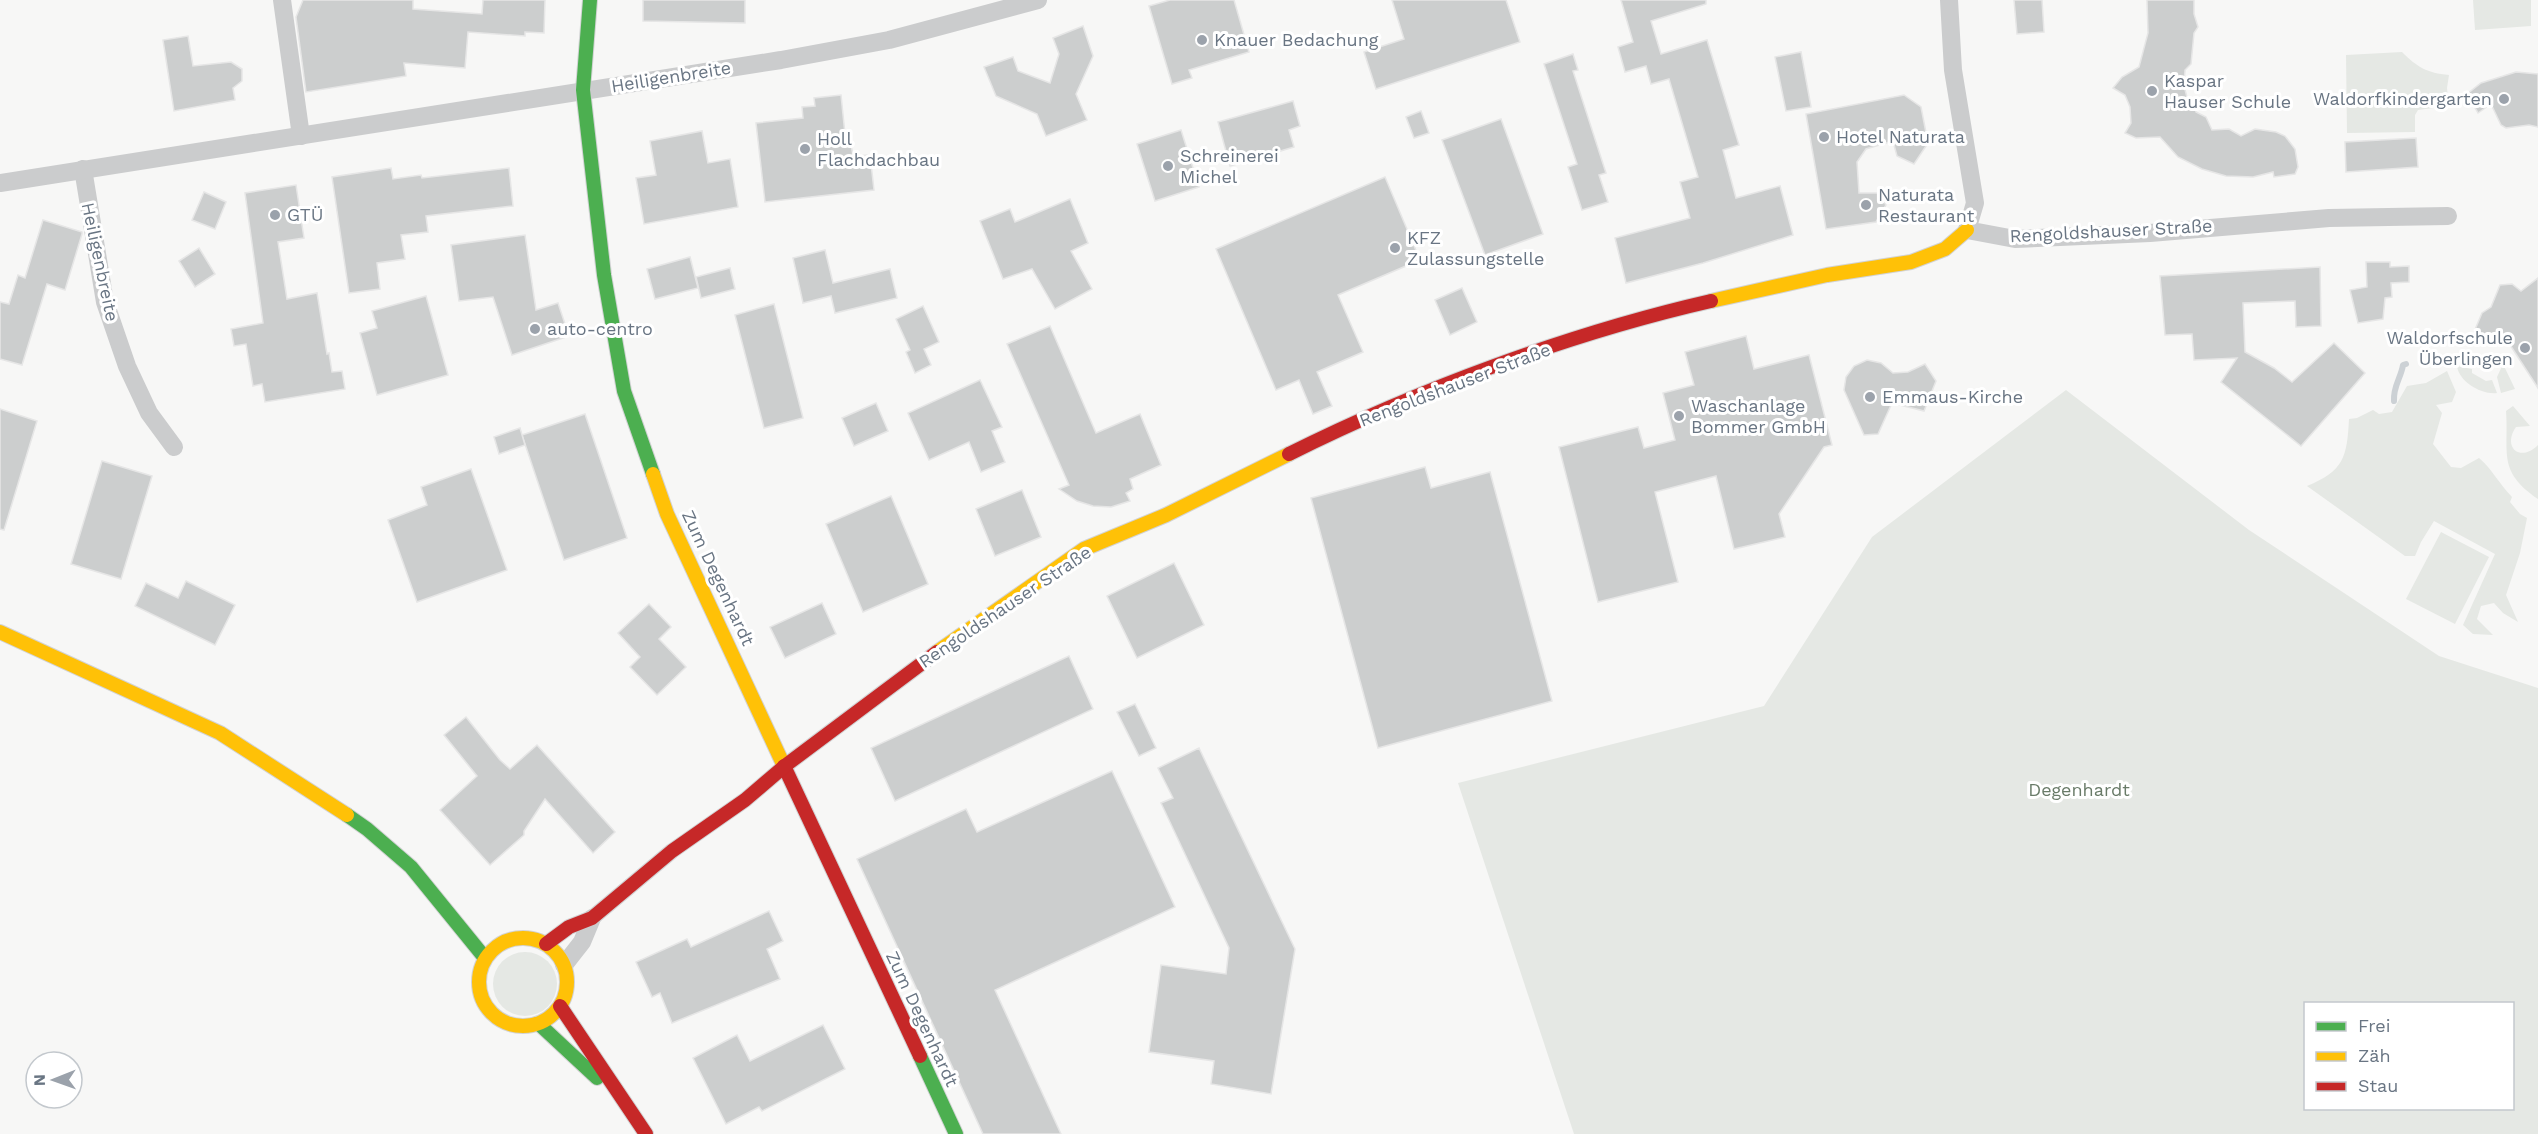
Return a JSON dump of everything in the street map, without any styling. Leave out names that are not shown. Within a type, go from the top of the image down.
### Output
[{"type":"street","points":[[282,0],[301,136]]},
{"type":"street","name":"Zum Degenhardt","points":[[590,0],[583,90],[604,275],[624,392],[668,514],[956,1134]]},
{"type":"street","name":"Heiligenbreite","points":[[0,183],[670,78],[890,40],[1038,0]]},
{"type":"street","points":[[1949,0],[1953,69],[1975,203],[1967,230]]},
{"type":"street","name":"Heiligenbreite","points":[[83,169],[105,302],[127,366],[149,413],[174,447]]},
{"type":"street","name":"Rengoldshauser Straße","points":[[546,944],[569,927],[592,918],[672,851],[745,800],[786,765],[935,653],[1084,549],[1166,515],[1324,436],[1435,390],[1529,355],[1653,315],[1827,275],[1911,262],[1946,249],[1967,230],[2015,239],[2150,233],[2329,218],[2448,216]]},
{"type":"street","points":[[0,632],[220,733],[367,829],[473,921]]},
{"type":"street","points":[[411,867],[485,958]]},
{"type":"street","name":"Rengoldshauser Straße","points":[[564,965],[582,942],[592,918]]},
{"type":"street","points":[[527,938],[546,944],[554,950],[564,965],[567,982],[560,1006],[551,1017],[539,1024],[512,1025],[499,1020],[481,998],[478,985],[480,971],[495,940],[527,938]]},
{"type":"street","points":[[560,1006],[646,1134]]},
{"type":"street","points":[[539,1024],[627,1107]]},
{"type":"green space","points":[[2473,0],[2531,0],[2531,26],[2475,30]]},
{"type":"green space","points":[[2402,52],[2423,68],[2434,73],[2449,75],[2447,88],[2449,106],[2418,110],[2415,115],[2415,132],[2347,133],[2346,55]]},
{"type":"green space","points":[[2503,364],[2515,389],[2501,393],[2497,377]]},
{"type":"green space","points":[[2457,366],[2472,369],[2472,373],[2486,381],[2492,380],[2497,393],[2485,392],[2472,386],[2462,377]]},
{"type":"green space","points":[[2447,371],[2456,392],[2452,402],[2436,405],[2442,413],[2433,444],[2451,467],[2461,468],[2479,458],[2512,497],[2510,502],[2520,514],[2527,518],[2520,553],[2506,595],[2518,622],[2503,613],[2494,603],[2481,606],[2477,619],[2493,635],[2473,634],[2463,625],[2495,554],[2434,521],[2415,556],[2405,556],[2307,486],[2329,475],[2341,461],[2347,443],[2349,419],[2357,418],[2373,410],[2379,414],[2392,412],[2407,386],[2426,383]]},
{"type":"green space","name":"Degenhardt","points":[[2066,390],[2249,530],[2439,656],[2538,688],[2538,1134],[1574,1134],[1458,783],[1764,706],[1872,537]]},
{"type":"green space","points":[[2513,406],[2530,426],[2516,427],[2512,434],[2512,446],[2515,450],[2525,453],[2538,445],[2538,499],[2516,479],[2508,460],[2506,411]]},
{"type":"green space","points":[[2441,532],[2489,557],[2455,624],[2406,599]]},
{"type":"green space","points":[[525,952],[537,954],[548,961],[555,972],[557,984],[555,996],[548,1007],[537,1014],[525,1016],[513,1014],[502,1007],[495,996],[493,984],[495,972],[502,961],[513,954]]},
{"type":"building","points":[[303,0],[413,0],[413,9],[482,14],[483,0],[545,0],[544,33],[525,32],[525,36],[468,32],[465,68],[404,63],[406,76],[306,92],[296,17]]},
{"type":"building","points":[[643,0],[745,0],[745,23],[643,21]]},
{"type":"building","name":"Knauer Bedachung","points":[[1170,0],[1234,0],[1249,52],[1189,70],[1192,78],[1172,84],[1149,6]]},
{"type":"building","points":[[1392,0],[1506,0],[1520,42],[1376,89],[1364,52],[1404,39]]},
{"type":"building","points":[[1621,0],[1706,0],[1706,4],[1651,21],[1661,54],[1707,40],[1739,145],[1723,150],[1736,198],[1780,186],[1793,235],[1703,263],[1626,283],[1615,238],[1690,218],[1680,182],[1698,177],[1669,79],[1651,84],[1646,66],[1625,72],[1618,47],[1633,42]]},
{"type":"building","points":[[2014,0],[2042,0],[2044,32],[2017,34]]},
{"type":"building","name":"Kaspar Hauser Schule","points":[[2147,0],[2194,0],[2194,14],[2198,27],[2194,33],[2191,64],[2185,70],[2184,86],[2188,101],[2195,106],[2196,112],[2206,117],[2212,130],[2229,129],[2241,136],[2255,129],[2276,132],[2285,136],[2295,149],[2298,167],[2295,174],[2274,177],[2273,172],[2253,177],[2226,176],[2202,169],[2178,157],[2160,137],[2136,138],[2125,133],[2131,123],[2130,107],[2125,95],[2113,88],[2122,77],[2139,67],[2148,33]]},
{"type":"building","points":[[1083,26],[1093,56],[1076,94],[1087,120],[1046,136],[1037,114],[996,96],[984,67],[1013,57],[1018,71],[1050,83],[1059,54],[1053,38]]},
{"type":"building","points":[[188,36],[193,66],[231,62],[242,69],[242,81],[233,88],[235,100],[174,111],[163,40]]},
{"type":"building","points":[[1801,52],[1811,107],[1786,111],[1775,57]]},
{"type":"building","points":[[1573,54],[1578,70],[1573,71],[1606,173],[1599,175],[1608,202],[1582,210],[1568,167],[1577,164],[1544,64]]},
{"type":"building","name":"Waldorfkindergarten","points":[[2516,72],[2538,74],[2538,127],[2529,125],[2506,128],[2501,125],[2491,104],[2478,113],[2467,94],[2481,83]]},
{"type":"building","name":"Holl Flachdachbau","points":[[841,95],[846,144],[851,144],[853,156],[870,155],[874,190],[765,202],[756,123],[803,118],[802,107],[815,106],[814,98]]},
{"type":"building","points":[[1904,95],[1921,107],[1928,143],[1914,164],[1897,156],[1893,141],[1866,149],[1857,162],[1859,193],[1879,193],[1886,205],[1876,222],[1826,229],[1806,114]]},
{"type":"building","points":[[1293,101],[1300,126],[1289,130],[1294,147],[1230,166],[1218,122]]},
{"type":"building","points":[[1421,111],[1429,133],[1414,138],[1406,117]]},
{"type":"building","points":[[1501,119],[1543,234],[1485,255],[1442,140]]},
{"type":"building","name":"Schreinerei Michel","points":[[1181,130],[1199,187],[1155,201],[1137,144]]},
{"type":"building","points":[[702,131],[708,163],[730,159],[738,207],[644,224],[636,178],[656,175],[650,141]]},
{"type":"building","points":[[2416,138],[2418,167],[2346,172],[2345,142]]},
{"type":"building","points":[[391,168],[393,179],[509,168],[513,206],[426,216],[428,232],[401,235],[405,259],[377,263],[380,289],[349,293],[332,177]]},
{"type":"building","points":[[1385,177],[1420,260],[1338,295],[1363,352],[1317,372],[1332,406],[1313,414],[1299,380],[1276,390],[1216,249]]},
{"type":"building","points":[[296,185],[304,238],[278,242],[287,299],[317,293],[332,372],[342,371],[345,389],[265,402],[262,384],[253,386],[246,344],[234,346],[231,329],[263,323],[245,193]]},
{"type":"building","points":[[204,192],[226,202],[215,229],[192,220]]},
{"type":"building","points":[[1070,199],[1088,243],[1071,251],[1092,289],[1055,309],[1032,269],[1003,279],[980,221],[1010,209],[1015,222]]},
{"type":"building","points":[[43,220],[82,232],[82,234],[65,290],[47,284],[22,365],[0,359],[0,302],[9,304],[18,275],[25,278]]},
{"type":"building","points":[[525,235],[536,310],[558,303],[569,336],[512,355],[493,297],[459,301],[451,245]]},
{"type":"building","points":[[199,248],[215,274],[195,287],[179,261]]},
{"type":"building","points":[[825,250],[833,283],[890,269],[897,298],[835,313],[831,296],[803,303],[793,258]]},
{"type":"building","points":[[690,257],[698,288],[655,299],[647,269]]},
{"type":"building","points":[[2366,262],[2390,262],[2390,267],[2409,266],[2409,282],[2391,283],[2392,297],[2385,298],[2383,319],[2358,323],[2350,290],[2367,287]]},
{"type":"building","points":[[2320,267],[2321,326],[2296,327],[2295,301],[2243,303],[2245,352],[2274,368],[2292,382],[2334,343],[2365,373],[2301,446],[2221,382],[2237,358],[2194,360],[2192,334],[2165,335],[2160,276]]},
{"type":"building","points":[[730,268],[735,289],[701,298],[696,277]]},
{"type":"building","name":"Waldorfschule Überlingen","points":[[2538,278],[2538,388],[2503,334],[2493,345],[2474,332],[2482,313],[2491,307],[2500,285],[2512,284],[2521,291]]},
{"type":"building","points":[[1462,288],[1477,322],[1450,335],[1435,300]]},
{"type":"building","points":[[426,296],[448,375],[377,395],[360,333],[377,328],[372,311]]},
{"type":"building","points":[[774,304],[803,418],[764,428],[735,315]]},
{"type":"building","points":[[923,306],[939,342],[924,349],[931,365],[915,373],[906,352],[910,350],[896,319]]},
{"type":"building","points":[[1050,326],[1096,433],[1140,414],[1161,465],[1130,479],[1133,489],[1126,493],[1130,501],[1111,507],[1093,506],[1077,501],[1059,489],[1069,485],[1007,344]]},
{"type":"building","points":[[1746,336],[1754,369],[1809,355],[1832,445],[1824,447],[1779,514],[1785,537],[1734,549],[1716,476],[1655,492],[1678,582],[1598,602],[1559,447],[1638,427],[1644,448],[1675,440],[1663,393],[1694,385],[1685,352]]},
{"type":"building","name":"Emmaus-Kirche","points":[[1867,360],[1881,363],[1893,373],[1908,372],[1925,364],[1936,381],[1924,411],[1892,403],[1878,434],[1864,435],[1844,390],[1846,377],[1854,366]]},
{"type":"building","points":[[980,380],[1002,427],[992,431],[1005,462],[981,472],[969,442],[929,460],[908,413]]},
{"type":"building","points":[[876,403],[888,431],[854,446],[842,418]]},
{"type":"building","points":[[0,409],[37,421],[4,530],[0,529]]},
{"type":"building","points":[[585,414],[627,538],[564,560],[522,435]]},
{"type":"building","points":[[520,428],[525,445],[499,454],[494,437]]},
{"type":"building","points":[[102,461],[152,476],[121,579],[71,564]]},
{"type":"building","points":[[1425,467],[1431,488],[1490,472],[1552,701],[1378,748],[1311,498]]},
{"type":"building","points":[[471,469],[507,570],[417,602],[388,520],[427,505],[421,487]]},
{"type":"building","points":[[1022,490],[1041,537],[995,556],[976,509]]},
{"type":"building","points":[[891,496],[928,584],[863,612],[826,524]]},
{"type":"building","points":[[1174,563],[1204,625],[1137,658],[1107,596]]},
{"type":"building","points":[[186,581],[235,605],[215,645],[135,606],[146,583],[178,598]]},
{"type":"building","points":[[822,603],[836,634],[785,658],[770,627]]},
{"type":"building","points":[[649,604],[671,627],[659,639],[686,667],[657,695],[630,667],[640,657],[618,633]]},
{"type":"building","points":[[1069,656],[1093,709],[895,801],[871,748]]},
{"type":"building","points":[[1135,704],[1156,748],[1139,756],[1117,712]]},
{"type":"building","points":[[466,717],[500,760],[510,769],[537,745],[615,832],[593,853],[545,799],[524,831],[524,835],[490,865],[440,810],[477,776],[444,735]]},
{"type":"building","points":[[1199,748],[1295,949],[1271,1094],[1211,1084],[1214,1061],[1149,1052],[1161,965],[1226,974],[1229,948],[1161,803],[1173,798],[1158,768]]},
{"type":"building","points":[[1112,771],[1175,907],[995,990],[1061,1134],[983,1134],[857,859],[966,809],[977,832]]},
{"type":"building","points":[[769,911],[783,941],[767,949],[780,979],[672,1023],[660,993],[652,997],[636,962],[687,939],[691,947]]},
{"type":"building","points":[[823,1025],[845,1069],[762,1111],[759,1107],[726,1124],[693,1058],[737,1035],[750,1061]]},
{"type":"waterway","points":[[2394,401],[2396,386],[2403,365],[2406,364]]},
{"type":"traffic: fast","points":[[590,0],[583,90],[604,275],[624,391],[653,474]]},
{"type":"traffic: fast","points":[[347,815],[411,867],[485,958]]},
{"type":"traffic: fast","points":[[539,1024],[597,1078]]},
{"type":"traffic: fast","points":[[920,1056],[956,1134]]},
{"type":"traffic: slow","points":[[1711,301],[1827,275],[1911,262],[1945,249],[1967,230]]},
{"type":"traffic: slow","points":[[937,652],[1084,549],[1166,515],[1289,454]]},
{"type":"traffic: slow","points":[[653,474],[667,514],[784,766]]},
{"type":"traffic: slow","points":[[0,632],[220,733],[347,815]]},
{"type":"traffic: slow","points":[[523,938],[540,941],[554,951],[564,965],[567,982],[564,999],[554,1013],[540,1023],[523,1026],[506,1023],[492,1013],[482,999],[479,982],[482,965],[492,951],[506,941],[523,938]]},
{"type":"traffic: jam","points":[[1289,454],[1389,408],[1496,366],[1604,329],[1711,301]]},
{"type":"traffic: jam","points":[[546,944],[569,927],[592,918],[672,851],[745,800],[786,765],[937,652]]},
{"type":"traffic: jam","points":[[784,766],[920,1056]]},
{"type":"traffic: jam","points":[[560,1006],[646,1134]]},
{"type":"place","name":"Knauer Bedachung","points":[[1202,40]]},
{"type":"place","name":"Kaspar Hauser Schule","points":[[2152,91]]},
{"type":"place","name":"Waldorfkindergarten","points":[[2504,99]]},
{"type":"place","name":"Hotel Naturata","points":[[1824,137]]},
{"type":"place","name":"Holl Flachdachbau","points":[[805,149]]},
{"type":"place","name":"Schreinerei Michel","points":[[1168,166]]},
{"type":"place","name":"Naturata Restaurant","points":[[1866,205]]},
{"type":"place","name":"GTÜ","points":[[275,215]]},
{"type":"place","name":"KFZ Zulassungstelle","points":[[1395,248]]},
{"type":"place","name":"auto-centro","points":[[535,329]]},
{"type":"place","name":"Waldorfschule Überlingen","points":[[2525,348]]},
{"type":"place","name":"Emmaus-Kirche","points":[[1870,397]]},
{"type":"place","name":"Waschanlage Bommer GmbH","points":[[1679,416]]}]
